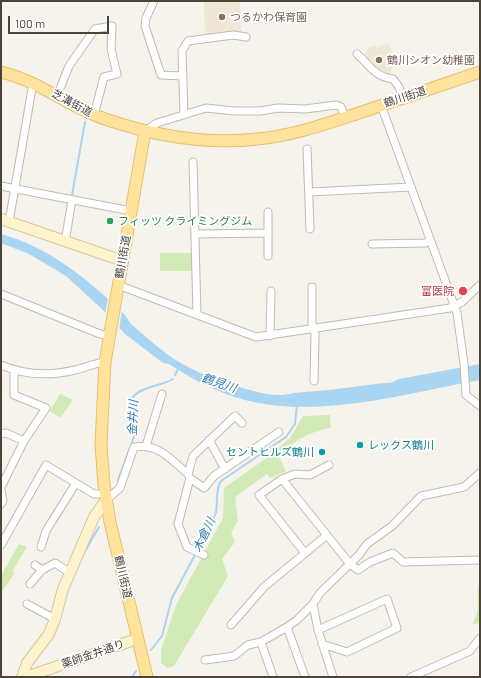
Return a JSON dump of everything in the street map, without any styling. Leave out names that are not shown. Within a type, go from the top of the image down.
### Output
[{"type":"main road","name":"芝溝街道","points":[[1,72],[33,83],[94,115],[145,130]]},
{"type":"main road","name":"鶴川街道","points":[[147,677],[137,639],[106,497],[101,444],[105,362],[145,130],[194,140],[242,141],[287,134],[345,117],[480,72]]},
{"type":"street","points":[[154,1],[153,7],[146,18],[145,26],[161,75],[182,76]]},
{"type":"street","points":[[57,96],[69,66],[95,29],[112,26],[111,49],[117,74],[104,77],[94,115]]},
{"type":"street","points":[[184,115],[182,51],[188,41],[234,35],[246,37]]},
{"type":"street","points":[[358,54],[368,67],[381,77],[393,79],[399,87],[403,98]]},
{"type":"street","points":[[33,83],[15,189],[5,220],[123,261]]},
{"type":"street","points":[[145,130],[157,123],[206,108],[234,111],[260,111],[278,108],[305,109],[336,105],[341,107],[345,117]]},
{"type":"street","points":[[381,105],[459,320],[467,397],[480,406]]},
{"type":"street","points":[[307,148],[310,192],[310,229]]},
{"type":"street","points":[[193,162],[197,315]]},
{"type":"street","points":[[1,186],[131,211]]},
{"type":"street","points":[[310,192],[411,188]]},
{"type":"street","points":[[66,242],[72,200]]},
{"type":"street","points":[[268,212],[268,256]]},
{"type":"street","points":[[195,234],[268,232]]},
{"type":"street","points":[[372,244],[425,243],[431,241]]},
{"type":"street","points":[[118,286],[256,337],[454,306],[462,302],[480,285]]},
{"type":"street","points":[[312,287],[314,382]]},
{"type":"street","points":[[270,336],[271,291]]},
{"type":"street","points":[[1,294],[100,334],[110,331]]},
{"type":"street","points":[[1,365],[14,371],[30,374],[56,372],[105,362]]},
{"type":"street","points":[[1,486],[24,441],[46,408],[14,395],[14,371]]},
{"type":"street","points":[[146,446],[162,394]]},
{"type":"street","points":[[202,554],[187,548],[178,524],[193,456],[235,416],[242,423]]},
{"type":"street","points":[[22,677],[27,663],[49,634],[55,619],[63,589],[94,516],[106,497],[120,488],[134,447],[146,446],[158,449],[204,488],[214,476],[280,432]]},
{"type":"street","points":[[1,434],[6,433],[24,441]]},
{"type":"street","points":[[209,440],[225,469]]},
{"type":"street","points":[[1,545],[46,465],[94,494],[106,497]]},
{"type":"street","points":[[305,553],[259,495],[282,479],[295,474],[310,475],[329,465]]},
{"type":"street","points":[[205,660],[234,656],[248,645],[261,642],[287,627],[297,620],[313,604],[320,593],[359,555],[367,544],[392,526],[421,496],[464,487],[480,473]]},
{"type":"street","points":[[282,479],[350,564],[358,570],[370,562],[393,553],[403,562],[480,560]]},
{"type":"street","points":[[42,547],[46,531],[76,483]]},
{"type":"street","points":[[1,490],[3,501],[1,504]]},
{"type":"street","points":[[230,625],[264,587],[327,535]]},
{"type":"street","points":[[30,584],[42,570],[55,563],[70,573]]},
{"type":"street","points":[[35,565],[42,570]]},
{"type":"street","points":[[318,630],[387,599],[397,628],[347,652],[322,644]]},
{"type":"street","points":[[27,604],[55,619]]},
{"type":"street","points":[[313,604],[318,630],[333,677]]},
{"type":"street","points":[[287,627],[305,677]]},
{"type":"street","points":[[411,677],[427,674],[477,648],[480,638]]},
{"type":"street","name":"薬師金井通り","points":[[26,677],[137,639]]},
{"type":"street","points":[[261,642],[273,677]]},
{"type":"shaded area","name":"つるかわ保育園","points":[[204,1],[240,1],[241,34],[205,36]]},
{"type":"shaded area","name":"鶴川シオン幼稚園","points":[[389,43],[393,56],[391,75],[388,76],[369,65],[364,55],[368,48],[374,45],[376,47]]},
{"type":"green space","points":[[160,253],[193,253],[193,271],[160,271]]},
{"type":"green space","points":[[60,394],[73,400],[60,418],[50,411]]},
{"type":"green space","points":[[330,415],[331,428],[303,437],[278,455],[286,471],[270,478],[267,474],[235,497],[238,521],[231,533],[235,542],[222,559],[228,576],[174,666],[168,668],[161,663],[161,650],[176,605],[223,518],[224,488],[268,457],[290,438],[303,416]]},
{"type":"green space","points":[[19,544],[27,547],[13,570],[14,574],[1,593],[1,576]]},
{"type":"green space","points":[[480,584],[480,623],[473,624],[478,609],[478,587]]},
{"type":"water","name":"鶴見川","points":[[1,234],[36,247],[67,266],[97,289],[124,314],[131,324],[171,357],[197,371],[246,389],[281,395],[390,383],[399,379],[480,364],[480,380],[369,401],[313,407],[258,403],[234,397],[190,377],[169,364],[163,363],[125,334],[102,309],[66,276],[29,254],[1,243]]},
{"type":"pier","points":[[108,298],[122,310],[119,330],[105,315]]},
{"type":"waterway","points":[[72,195],[85,122]]},
{"type":"waterway","name":"金井川","points":[[175,375],[178,369]]},
{"type":"waterway","name":"金井川","points":[[118,480],[134,437],[136,414],[132,409],[132,398],[140,391],[173,379]]},
{"type":"waterway","name":"木倉川","points":[[198,549],[216,512],[217,492],[221,481],[286,437],[295,424],[297,405]]},
{"type":"waterway","name":"金井川","points":[[84,553],[99,527]]},
{"type":"waterway","name":"木倉川","points":[[151,650],[162,636],[172,598],[196,553]]},
{"type":"waterway","name":"木倉川","points":[[132,677],[136,671]]},
{"type":"place","name":"つるかわ保育園","points":[[222,17]]},
{"type":"place","name":"鶴川シオン幼稚園","points":[[379,60]]},
{"type":"place","name":"フィッツ クライミングジム","points":[[110,221]]},
{"type":"place","name":"富医院","points":[[463,291]]},
{"type":"place","name":"レックス鶴川","points":[[360,445]]},
{"type":"place","name":"セントヒルズ鶴川","points":[[322,452]]}]
